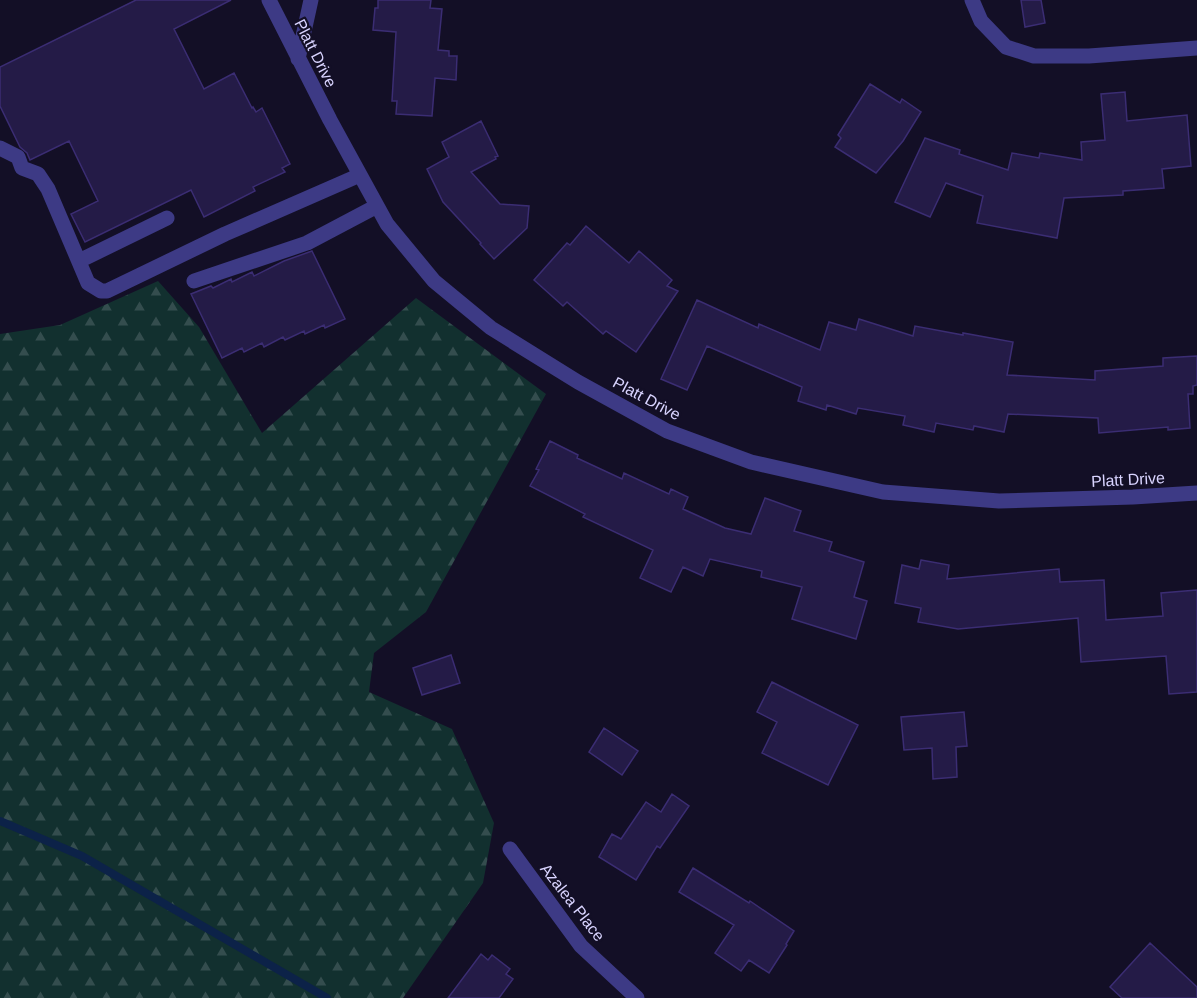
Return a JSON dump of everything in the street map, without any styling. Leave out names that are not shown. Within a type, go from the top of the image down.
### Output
[{"type":"street","name":"Platt Drive","points":[[269,0],[330,120],[387,224],[434,281],[491,328],[578,382],[667,431],[751,462],[883,492],[999,501],[1197,493]]},
{"type":"street","points":[[298,59],[312,0]]},
{"type":"street","points":[[972,0],[981,21],[1006,47],[1034,56],[1089,56],[1197,48]]},
{"type":"street","points":[[0,148],[18,157],[22,168],[38,174],[48,189],[88,283],[101,291],[108,291],[225,234],[360,175]]},
{"type":"street","points":[[194,280],[307,243],[377,206]]},
{"type":"street","points":[[78,261],[166,218]]},
{"type":"street","name":"Azalea Place","points":[[510,849],[581,946],[637,998]]},
{"type":"green space","points":[[158,281],[199,327],[262,433],[416,298],[546,394],[426,612],[374,653],[369,692],[452,729],[494,823],[483,883],[403,998],[0,998],[0,334],[60,325]]},
{"type":"building","points":[[136,0],[231,0],[174,29],[204,89],[234,73],[252,108],[256,112],[262,108],[290,164],[282,168],[285,172],[253,187],[255,191],[204,217],[191,190],[85,242],[71,214],[98,201],[69,141],[30,160],[27,153],[20,147],[0,106],[0,67]]},
{"type":"building","points":[[378,0],[431,0],[430,8],[442,9],[438,50],[449,51],[449,56],[457,56],[456,80],[435,78],[432,116],[396,114],[397,101],[392,101],[396,32],[373,30]]},
{"type":"building","points":[[1021,0],[1041,0],[1045,23],[1025,27]]},
{"type":"building","points":[[870,84],[900,103],[902,99],[921,112],[903,141],[876,173],[835,147],[841,138],[838,135]]},
{"type":"building","points":[[1125,92],[1127,121],[1187,115],[1191,166],[1162,169],[1164,188],[1123,191],[1123,195],[1064,198],[1057,238],[977,223],[983,196],[946,183],[930,217],[895,202],[925,138],[960,150],[959,154],[1008,170],[1012,153],[1039,158],[1040,153],[1082,160],[1081,142],[1105,140],[1101,94]]},
{"type":"building","points":[[481,121],[498,156],[471,172],[500,204],[529,206],[527,228],[494,259],[443,202],[427,169],[449,157],[442,142]]},
{"type":"building","points":[[586,226],[629,263],[639,251],[672,280],[667,286],[678,291],[636,352],[606,331],[603,334],[567,302],[563,306],[534,280],[567,243],[570,245]]},
{"type":"building","points":[[312,251],[345,319],[305,334],[304,331],[285,340],[283,337],[264,347],[262,343],[244,352],[242,348],[222,358],[191,294],[211,286],[213,288],[231,279],[232,282],[252,272],[254,276],[284,261]]},
{"type":"building","points":[[697,300],[758,328],[759,324],[820,350],[829,322],[856,330],[859,319],[913,336],[915,326],[1013,342],[1007,375],[1095,380],[1095,371],[1163,366],[1163,358],[1197,356],[1197,385],[1193,386],[1193,394],[1188,394],[1190,428],[1168,430],[1168,427],[1099,433],[1098,418],[1008,414],[1004,432],[974,426],[973,430],[936,423],[934,432],[903,425],[905,416],[858,408],[856,414],[827,405],[826,410],[798,401],[802,387],[707,346],[687,390],[661,379]]},
{"type":"building","points":[[550,441],[578,455],[577,458],[622,479],[624,473],[669,494],[671,489],[688,497],[683,509],[725,528],[751,534],[765,498],[801,511],[794,531],[832,542],[829,551],[864,562],[854,597],[867,601],[856,639],[792,619],[802,587],[761,577],[762,571],[710,559],[703,576],[683,567],[671,592],[640,578],[653,550],[583,517],[585,514],[530,486]]},
{"type":"building","points":[[921,560],[949,565],[947,579],[1059,569],[1060,582],[1104,580],[1106,620],[1163,616],[1161,593],[1197,590],[1197,692],[1169,694],[1166,656],[1081,662],[1078,618],[958,629],[918,622],[921,608],[895,603],[902,565],[919,569]]},
{"type":"building","points":[[451,655],[460,683],[422,695],[413,668]]},
{"type":"building","points":[[772,682],[858,725],[828,785],[762,753],[777,722],[757,712]]},
{"type":"building","points":[[964,712],[967,746],[956,747],[957,777],[933,779],[932,748],[904,750],[901,717]]},
{"type":"building","points":[[604,728],[638,751],[622,775],[589,752]]},
{"type":"building","points":[[672,794],[689,806],[660,848],[657,846],[636,880],[599,857],[612,834],[621,839],[646,802],[661,812]]},
{"type":"building","points":[[693,868],[749,903],[750,901],[794,931],[769,973],[749,960],[741,971],[715,953],[734,925],[679,892]]},
{"type":"building","points":[[1150,943],[1197,987],[1197,998],[1122,998],[1110,987]]},
{"type":"building","points":[[481,954],[488,960],[492,955],[510,969],[506,974],[513,979],[499,998],[448,998]]},
{"type":"waterway","points":[[0,821],[82,856],[327,998]]}]
